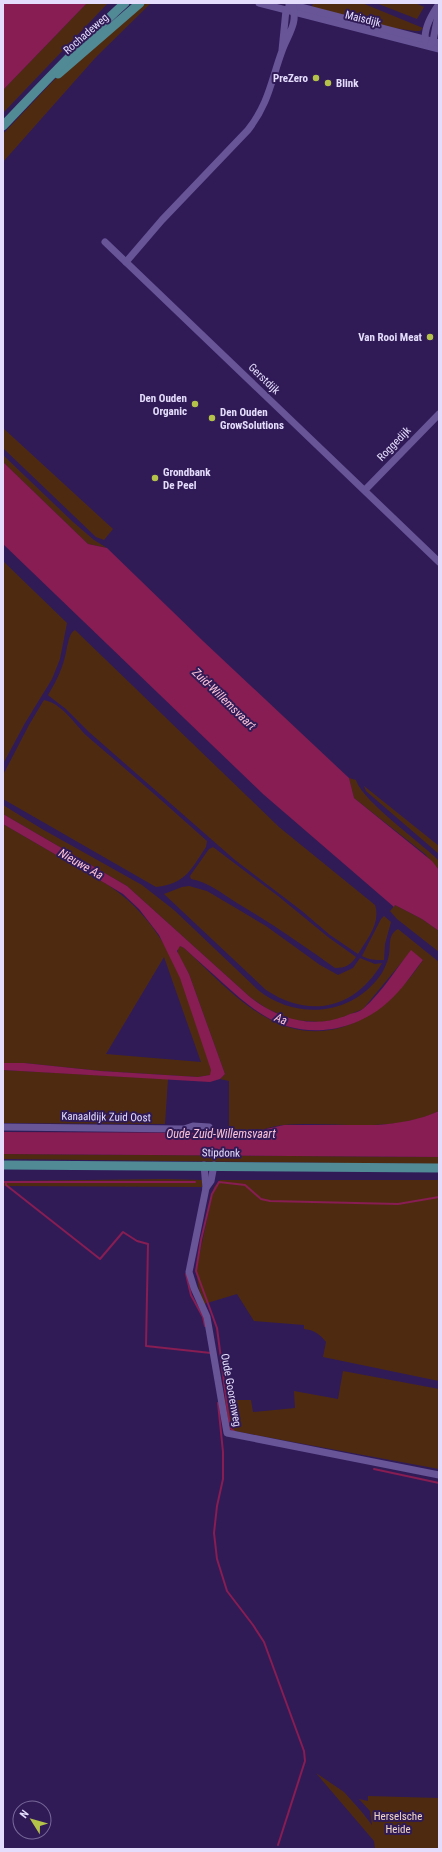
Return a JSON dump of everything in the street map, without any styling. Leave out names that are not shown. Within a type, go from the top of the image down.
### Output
[{"type":"main road","name":"Rochadeweg","points":[[47,82],[66,68],[140,3]]},
{"type":"main road","name":"Rochadeweg","points":[[3,126],[47,82],[74,50],[124,4]]},
{"type":"main road","name":"Stipdonk","points":[[3,1165],[209,1165],[439,1168]]},
{"type":"street","name":"Maisdijk","points":[[259,3],[288,6],[425,39],[433,43],[439,49]]},
{"type":"street","points":[[425,39],[432,15],[439,4]]},
{"type":"street","points":[[126,262],[246,132],[259,115],[266,100],[282,50],[291,32],[296,13],[288,6]]},
{"type":"street","points":[[282,50],[288,6]]},
{"type":"street","points":[[433,43],[439,10]]},
{"type":"street","name":"Maisdijk","points":[[296,13],[433,43]]},
{"type":"street","name":"Gerstdijk","points":[[105,242],[439,562]]},
{"type":"street","name":"Roggedijk","points":[[364,490],[439,414]]},
{"type":"street","name":"Kanaaldijk Zuid Oost","points":[[3,1127],[184,1129],[193,1126],[209,1127]]},
{"type":"street","name":"Oude Goorenweg","points":[[209,1165],[211,1181],[206,1188],[189,1272],[194,1288],[207,1317],[227,1433],[439,1475]]},
{"type":"green space","points":[[87,3],[108,3],[3,113],[3,90]]},
{"type":"green space","points":[[144,3],[151,3],[96,57],[3,162],[3,134],[54,80]]},
{"type":"green space","points":[[313,3],[362,3],[423,28],[420,31],[415,31],[387,27],[312,7]]},
{"type":"green space","points":[[376,3],[415,3],[424,7],[417,19]]},
{"type":"green space","points":[[3,428],[113,529],[104,540],[96,537],[3,448]]},
{"type":"green space","points":[[3,455],[73,522],[94,540],[107,548],[88,544],[3,462]]},
{"type":"green space","points":[[3,561],[67,623],[60,659],[52,679],[25,723],[3,764]]},
{"type":"green space","points":[[75,630],[279,827],[375,905],[375,924],[358,954],[330,935],[302,911],[235,860],[89,732],[66,709],[48,695],[60,672],[70,637]]},
{"type":"green space","points":[[44,700],[51,702],[63,710],[88,737],[207,841],[206,847],[196,862],[181,879],[174,883],[156,887],[3,799],[3,775]]},
{"type":"green space","points":[[349,778],[356,780],[368,798],[439,861],[439,870],[425,854],[354,798]]},
{"type":"green space","points":[[364,786],[439,846],[439,854],[366,791]]},
{"type":"green space","points":[[3,805],[42,829],[142,885],[174,910],[258,990],[273,1000],[290,1006],[307,1010],[324,1009],[340,1005],[356,998],[370,987],[382,973],[388,959],[392,935],[398,929],[439,962],[439,1111],[401,1123],[382,1125],[302,1124],[274,1126],[250,1133],[229,1133],[229,1081],[220,1079],[225,1074],[189,974],[178,954],[178,948],[180,946],[245,1004],[267,1018],[290,1028],[313,1031],[335,1029],[356,1022],[375,1011],[393,996],[409,979],[423,960],[411,951],[363,1009],[336,1020],[320,1022],[292,1020],[266,1008],[250,997],[127,886],[3,814]]},
{"type":"green space","points":[[3,824],[108,885],[127,900],[143,916],[157,933],[178,971],[201,1036],[211,1068],[211,1075],[198,1077],[101,1071],[24,1063],[3,1063]],"holes":[[[164,957],[201,1062],[106,1054]]]},
{"type":"green space","points":[[213,847],[278,896],[328,937],[356,957],[354,960],[347,966],[335,968],[287,934],[221,892],[191,879],[190,876],[209,849]]},
{"type":"green space","points":[[189,886],[207,891],[266,926],[320,965],[338,975],[353,968],[360,958],[375,964],[382,963],[371,979],[359,991],[330,1005],[315,1006],[299,1004],[283,999],[266,990],[164,894]]},
{"type":"green space","points":[[395,905],[422,919],[439,931],[439,952],[397,919],[390,911]]},
{"type":"green space","points":[[384,916],[391,922],[385,944],[384,960],[372,960],[362,956],[381,919]]},
{"type":"green space","points":[[3,1070],[168,1079],[165,1124],[4,1123]]},
{"type":"green space","points":[[3,1154],[439,1157],[439,1164],[3,1159]]},
{"type":"green space","points":[[202,1180],[202,1187],[3,1186],[3,1181]]},
{"type":"green space","points":[[220,1180],[439,1180],[439,1381],[323,1357],[326,1342],[314,1331],[304,1329],[304,1325],[254,1321],[237,1294],[204,1304],[199,1289],[196,1271],[214,1187]]},
{"type":"green space","points":[[343,1371],[439,1389],[439,1469],[229,1430],[225,1400],[251,1400],[253,1412],[295,1408],[294,1391],[338,1399]]},
{"type":"green space","name":"Herselsche Heide","points":[[316,1773],[344,1792],[372,1825],[370,1811],[359,1799],[368,1801],[368,1796],[439,1798],[439,1849],[375,1849],[374,1841]]},
{"type":"water","points":[[3,3],[87,3],[3,90]]},
{"type":"water","name":"Zuid-Willemsvaart","points":[[3,462],[88,544],[107,548],[203,641],[349,778],[354,798],[432,861],[439,870],[439,931],[422,919],[395,905],[394,907],[263,794],[3,544]]},
{"type":"water","points":[[3,814],[127,886],[250,997],[273,1012],[285,1017],[311,1022],[337,1019],[358,1012],[377,995],[411,950],[423,960],[398,992],[376,1012],[362,1020],[340,1028],[315,1030],[286,1026],[260,1013],[236,995],[180,946],[177,951],[189,974],[225,1074],[220,1079],[210,1082],[3,1070],[3,1063],[24,1063],[101,1071],[198,1077],[210,1075],[211,1070],[180,978],[159,935],[139,909],[123,894],[3,824]]},
{"type":"water","name":"Oude Zuid-Willemsvaart","points":[[439,1111],[439,1157],[3,1154],[3,1132],[249,1133],[284,1125],[378,1125],[417,1119]]},
{"type":"waterway","points":[[3,1182],[6,1182],[6,1185],[100,1259],[123,1232],[137,1241],[148,1244],[146,1346],[211,1353]]},
{"type":"waterway","points":[[6,1182],[195,1182]]},
{"type":"waterway","points":[[235,1432],[230,1428],[217,1328],[196,1271],[201,1240],[212,1194],[219,1182],[245,1185],[261,1199],[270,1201],[398,1204],[439,1197]]},
{"type":"waterway","points":[[186,1274],[191,1295],[203,1317],[205,1326]]},
{"type":"waterway","points":[[218,1403],[223,1452],[223,1479],[217,1506],[214,1533],[217,1559],[227,1591],[264,1642],[304,1751],[305,1761],[278,1845]]},
{"type":"waterway","points":[[374,1469],[439,1483]]},
{"type":"place","name":"PreZero","points":[[316,78]]},
{"type":"place","name":"Blink","points":[[328,83]]},
{"type":"place","name":"Van Rooi Meat","points":[[430,337]]},
{"type":"place","name":"Den Ouden Organic","points":[[195,404]]},
{"type":"place","name":"Den Ouden GrowSolutions","points":[[212,418]]},
{"type":"place","name":"Grondbank De Peel","points":[[155,478]]},
{"type":"water label","name":"Nieuwe Aa","points":[[81,864]]},
{"type":"water label","name":"Aa","points":[[281,1019]]}]
